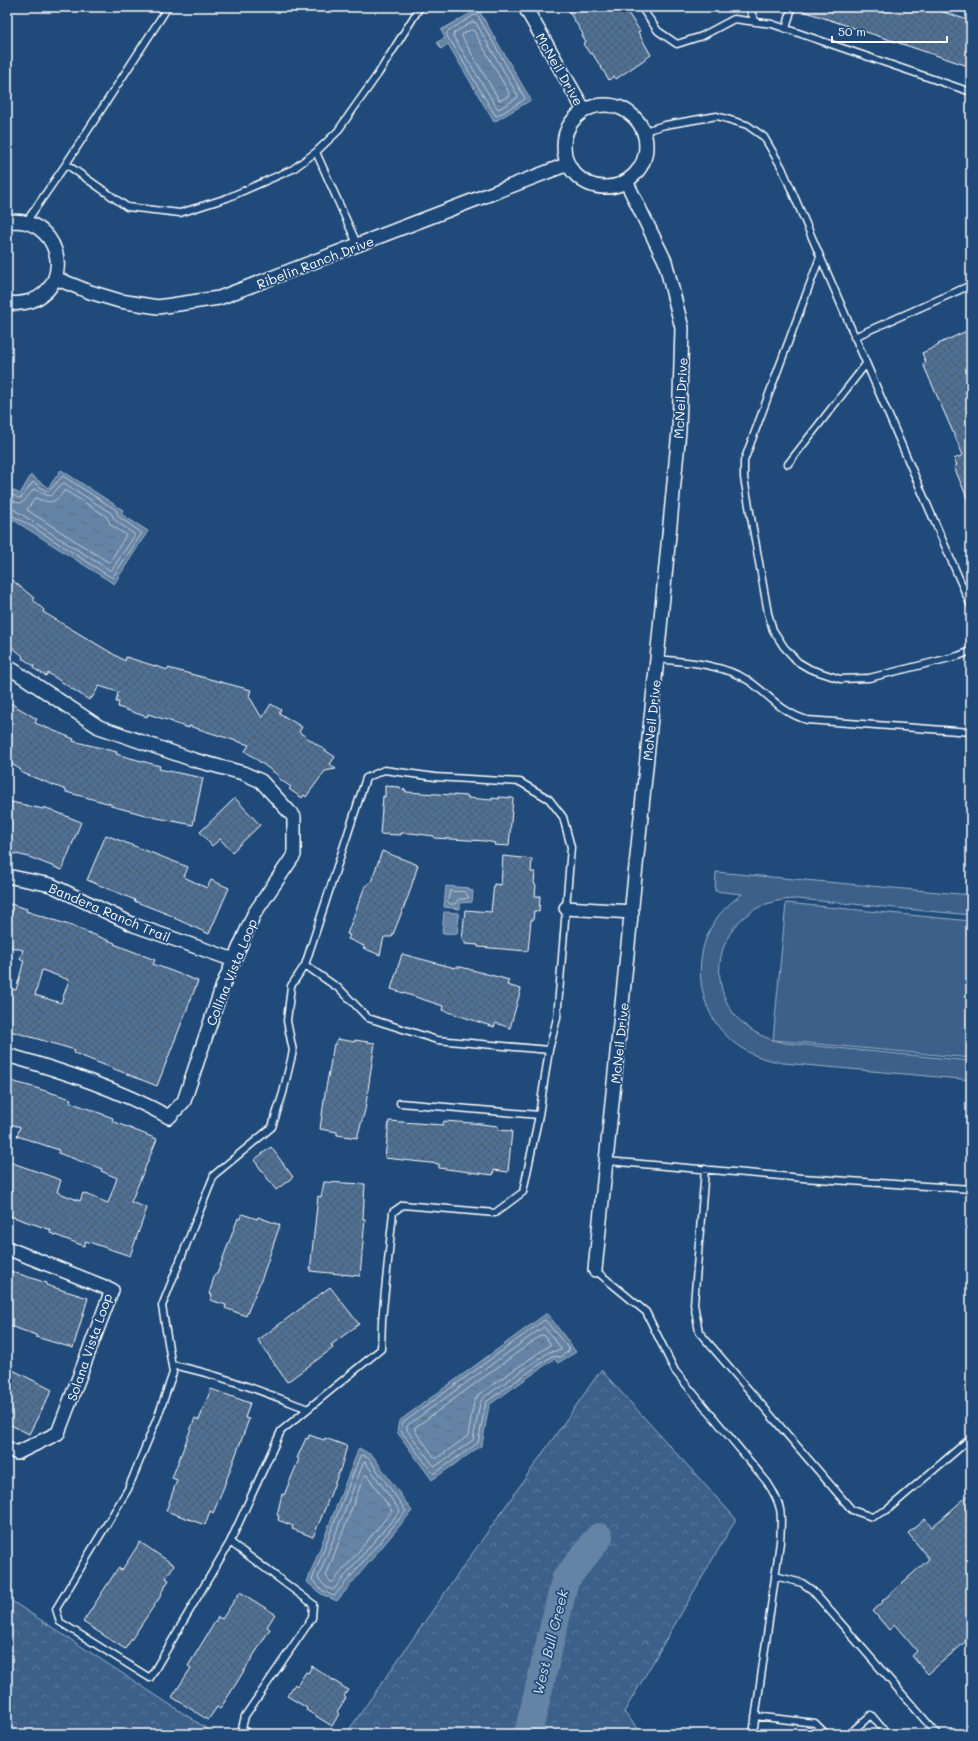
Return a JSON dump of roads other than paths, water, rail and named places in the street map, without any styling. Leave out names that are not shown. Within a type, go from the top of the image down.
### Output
[{"type":"street","name":"McNeil Drive","points":[[525,7],[584,110]]},
{"type":"street","points":[[597,105],[611,105],[624,110],[635,118],[644,132],[646,144],[644,158],[637,171],[626,181],[613,186],[600,186],[587,183],[576,175],[568,164],[564,149],[566,134],[573,120],[584,110],[597,105]]},
{"type":"street","name":"Ribelin Ranch Drive","points":[[55,278],[90,292],[120,301],[158,307],[219,298],[358,246],[568,164]]},
{"type":"street","name":"McNeil Drive","points":[[595,1270],[679,431],[682,328],[665,261],[626,181]]},
{"type":"street","points":[[7,222],[17,220],[26,222],[33,224],[46,233],[55,247],[58,263],[55,278],[48,290],[37,298],[25,303],[7,302]]},
{"type":"street","name":"Collina Vista Loop","points":[[7,666],[99,727],[194,760],[243,773],[261,781],[294,817],[294,855],[254,914],[223,985],[184,1101],[169,1117],[139,1100],[54,1068],[7,1055]]},
{"type":"street","name":"Bandera Ranch Trail","points":[[7,876],[50,885],[134,925],[234,960]]},
{"type":"street","points":[[566,908],[632,912]]},
{"type":"street","name":"Solana Vista Loop","points":[[7,1248],[112,1290],[58,1433],[17,1453],[7,1448]]},
{"type":"lane","points":[[26,222],[66,164],[168,7]]},
{"type":"lane","points":[[66,164],[127,207],[180,213],[227,198],[293,169],[316,152],[337,132],[378,74],[420,7]]},
{"type":"lane","points":[[641,7],[658,31],[677,44],[702,36],[734,19],[772,24],[971,92]]},
{"type":"lane","points":[[748,7],[756,22]]},
{"type":"lane","points":[[786,29],[792,7]]},
{"type":"lane","points":[[644,132],[665,124],[717,116],[747,125],[764,137],[782,168],[971,606]]},
{"type":"lane","points":[[316,152],[358,246]]},
{"type":"lane","points":[[820,257],[744,461],[744,478],[768,613],[773,630],[784,648],[798,662],[827,676],[840,679],[869,678],[958,656],[971,651]]},
{"type":"lane","points":[[854,337],[971,285]]},
{"type":"lane","points":[[788,464],[866,364]]},
{"type":"lane","points":[[657,659],[725,670],[748,681],[793,716],[807,720],[971,732]]},
{"type":"lane","points":[[384,770],[435,777],[520,782],[549,798],[563,817],[571,847],[566,908],[557,1018],[549,1050],[539,1115],[523,1192],[495,1213],[403,1206],[394,1212],[382,1320],[381,1348],[281,1431],[230,1542],[150,1678],[60,1622],[56,1609],[128,1489],[158,1416],[172,1373],[162,1306],[214,1175],[272,1127],[283,1093],[293,1051],[287,1021],[291,986],[305,965],[366,778],[384,770]]},
{"type":"lane","points":[[305,965],[341,990],[368,1018],[437,1040],[549,1050]]},
{"type":"lane","points":[[400,1103],[539,1115]]},
{"type":"lane","points":[[607,1161],[811,1178],[971,1189]]},
{"type":"lane","points":[[705,1169],[694,1304],[699,1332],[852,1510],[872,1517],[887,1510],[971,1438]]},
{"type":"lane","points":[[595,1270],[646,1312],[675,1371],[767,1482],[777,1498],[782,1518],[753,1734]]},
{"type":"lane","points":[[172,1365],[202,1371],[249,1386],[308,1409]]},
{"type":"lane","points":[[230,1542],[313,1604],[312,1618],[245,1716],[242,1728],[248,1734]]},
{"type":"lane","points":[[775,1576],[802,1582],[812,1590],[937,1734]]},
{"type":"lane","points":[[849,1734],[871,1715],[887,1734]]},
{"type":"lane","points":[[755,1716],[815,1723],[826,1734]]},
{"type":"water","points":[[478,9],[531,100],[494,122],[448,44],[441,49],[437,42],[445,38],[441,30]]},
{"type":"water","points":[[61,470],[123,510],[121,514],[148,531],[114,584],[7,516],[7,487],[20,494],[31,475],[48,488]]},
{"type":"water","points":[[446,886],[469,888],[469,890],[473,891],[472,902],[460,903],[460,909],[444,907]]},
{"type":"water","points":[[444,912],[459,913],[457,934],[442,933]]},
{"type":"water","points":[[547,1313],[576,1352],[558,1363],[554,1359],[489,1405],[482,1445],[432,1480],[397,1432],[399,1421]]},
{"type":"water","points":[[359,1448],[373,1456],[412,1511],[337,1601],[321,1594],[307,1582]]},
{"type":"waterway","name":"West Bull Creek","points":[[528,1734],[565,1580],[599,1537]]}]
